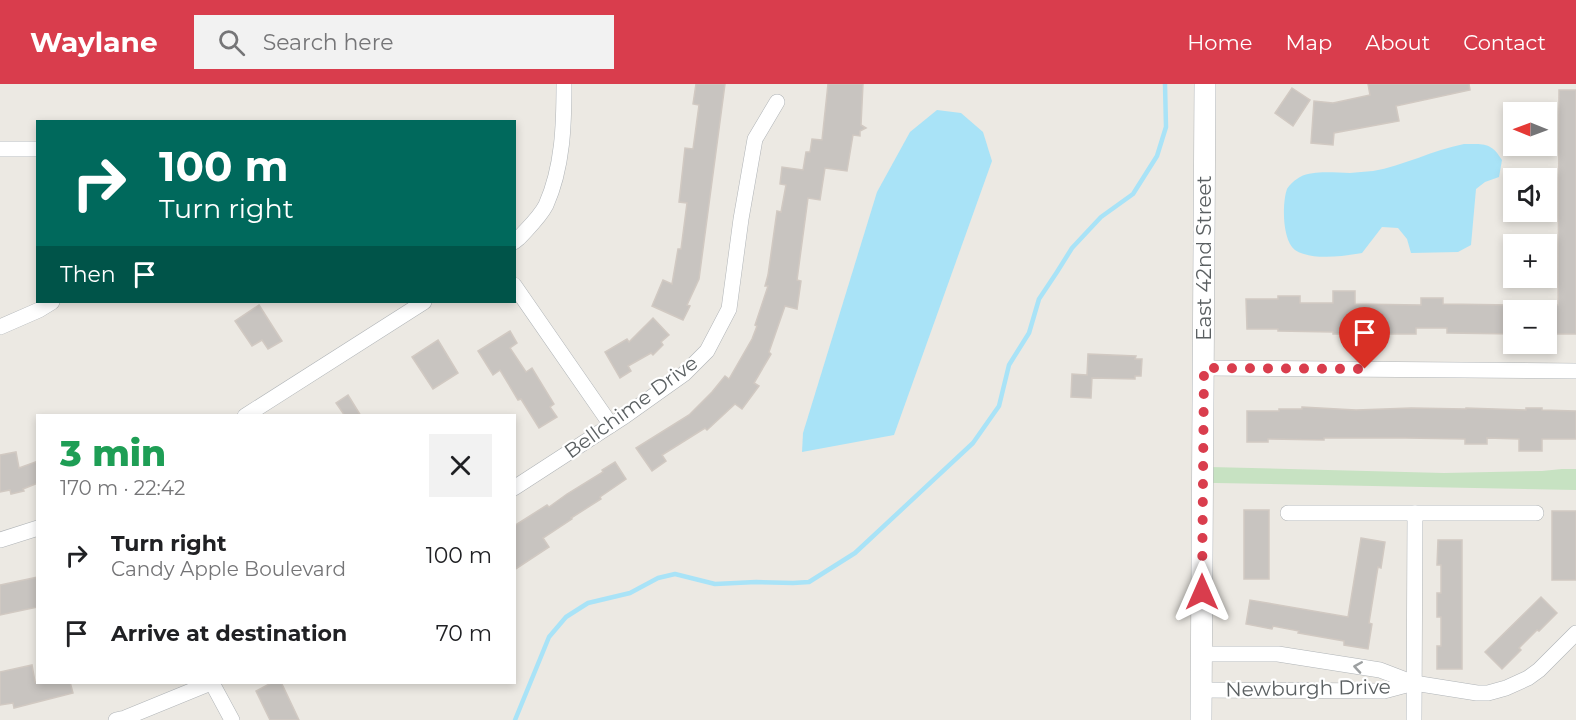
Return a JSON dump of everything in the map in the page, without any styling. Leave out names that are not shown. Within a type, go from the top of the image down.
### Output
[{"type":"street","points":[[516,240],[545,207],[556,174],[564,125],[564,84]]},
{"type":"street","name":"East 42nd Street","points":[[1201,720],[1204,84]]},
{"type":"street","name":"Bellchime Drive","points":[[516,487],[684,374],[707,351],[729,309],[741,219],[755,140],[777,102]]},
{"type":"street","points":[[0,149],[36,149]]},
{"type":"street","points":[[516,288],[611,425]]},
{"type":"street","points":[[0,327],[50,303]]},
{"type":"street","points":[[248,414],[422,303]]},
{"type":"street","points":[[1204,368],[1576,371]]},
{"type":"street","points":[[1288,513],[1536,513]]},
{"type":"street","name":"Newburgh Drive","points":[[1414,683],[1415,513]]},
{"type":"street","points":[[0,540],[36,529]]},
{"type":"street","name":"Newburgh Drive","points":[[1202,690],[1384,691],[1414,683],[1477,693],[1499,691],[1539,670],[1576,633]]},
{"type":"street","points":[[1202,654],[1278,654],[1380,670],[1414,683],[1413,720]]},
{"type":"street","points":[[116,720],[211,684]]},
{"type":"street","points":[[214,684],[232,720]]},
{"type":"green space","points":[[1210,467],[1444,473],[1576,469],[1576,490],[1209,483]]},
{"type":"water","points":[[937,110],[961,113],[983,132],[992,161],[894,435],[802,452],[803,433],[877,192],[910,132]]},
{"type":"water","points":[[1464,144],[1486,145],[1494,150],[1502,160],[1499,177],[1485,182],[1476,189],[1471,245],[1458,252],[1411,253],[1407,239],[1398,228],[1382,227],[1362,253],[1310,256],[1295,250],[1291,245],[1285,230],[1284,203],[1287,189],[1298,178],[1318,173],[1373,171]]},
{"type":"building","points":[[696,84],[725,84],[699,279],[683,320],[652,306],[663,280],[672,284],[678,249],[681,249],[687,203],[679,202],[685,148],[693,149],[699,105],[693,104]]},
{"type":"building","points":[[828,84],[863,84],[861,125],[866,128],[860,131],[860,136],[853,135],[847,171],[825,168],[820,200],[808,198],[797,280],[801,281],[797,309],[785,306],[769,352],[771,354],[754,383],[759,386],[742,409],[735,404],[707,430],[705,428],[662,455],[666,461],[652,471],[636,448],[689,415],[725,376],[729,379],[752,339],[768,286],[765,286],[777,211],[781,212],[786,185],[780,184],[782,167],[803,170],[806,152],[810,152],[812,139],[822,140]]},
{"type":"building","points":[[1368,84],[1469,84],[1470,90],[1396,106],[1399,121],[1334,133],[1333,145],[1311,143],[1314,101],[1333,103],[1370,95]]},
{"type":"building","points":[[1292,88],[1310,100],[1293,126],[1275,113]]},
{"type":"building","points":[[1559,90],[1576,90],[1576,334],[1557,334]]},
{"type":"building","points":[[1333,291],[1355,291],[1355,304],[1421,305],[1421,298],[1443,298],[1443,304],[1503,305],[1503,334],[1447,333],[1447,328],[1416,328],[1416,334],[1333,334],[1333,332],[1247,329],[1246,299],[1300,296],[1300,303],[1333,303]]},
{"type":"building","points":[[259,305],[282,341],[268,349],[262,340],[252,346],[235,321]]},
{"type":"building","points":[[653,318],[669,335],[661,342],[663,345],[653,355],[651,353],[628,366],[631,371],[620,378],[605,352],[627,339],[629,342]]},
{"type":"building","points":[[510,331],[517,343],[510,348],[526,372],[532,368],[554,404],[550,407],[557,417],[539,428],[521,399],[518,400],[500,370],[493,375],[478,351]]},
{"type":"building","points":[[438,340],[458,373],[433,389],[412,357]]},
{"type":"building","points":[[1088,354],[1136,356],[1135,359],[1142,359],[1141,376],[1135,376],[1135,379],[1092,378],[1091,398],[1071,397],[1072,374],[1087,375]]},
{"type":"building","points":[[348,395],[360,414],[344,414],[336,403]]},
{"type":"building","points":[[1302,407],[1356,410],[1466,408],[1526,410],[1526,408],[1542,408],[1542,410],[1576,411],[1576,439],[1542,439],[1542,451],[1519,451],[1519,439],[1487,438],[1487,444],[1465,444],[1465,439],[1406,438],[1268,439],[1268,442],[1247,442],[1247,411],[1279,411],[1279,409],[1302,409]]},
{"type":"building","points":[[16,452],[19,468],[36,462],[36,484],[23,489],[24,491],[11,494],[10,490],[0,492],[0,455]]},
{"type":"building","points":[[615,462],[626,479],[600,497],[601,499],[543,538],[549,547],[516,569],[516,525],[547,505],[549,507],[603,472],[602,470]]},
{"type":"building","points":[[1244,510],[1269,510],[1269,579],[1244,579]]},
{"type":"building","points":[[1552,511],[1576,511],[1576,580],[1552,580]]},
{"type":"building","points":[[1361,538],[1385,542],[1381,568],[1378,567],[1369,623],[1372,624],[1368,649],[1344,645],[1344,641],[1298,633],[1299,631],[1246,624],[1250,600],[1348,617]]},
{"type":"building","points":[[1438,540],[1462,540],[1462,669],[1437,669],[1437,646],[1441,646],[1441,617],[1437,617],[1437,593],[1441,593],[1441,565],[1437,565]]},
{"type":"building","points":[[36,577],[36,607],[0,615],[0,585]]},
{"type":"building","points":[[1541,597],[1557,613],[1519,648],[1521,650],[1502,669],[1485,652]]},
{"type":"building","points":[[32,665],[36,684],[71,684],[73,693],[14,708],[13,703],[0,705],[0,672]]},
{"type":"building","points":[[269,684],[282,684],[299,720],[270,720],[256,691]]},
{"type":"waterway","points":[[515,720],[549,637],[566,617],[588,603],[630,593],[658,578],[675,574],[715,584],[809,582],[855,553],[973,443],[999,406],[1009,365],[1029,333],[1039,299],[1072,248],[1101,217],[1133,194],[1157,156],[1166,127],[1165,84]]},
{"type":"route","points":[[1202,592],[1204,368],[1365,369]]}]
